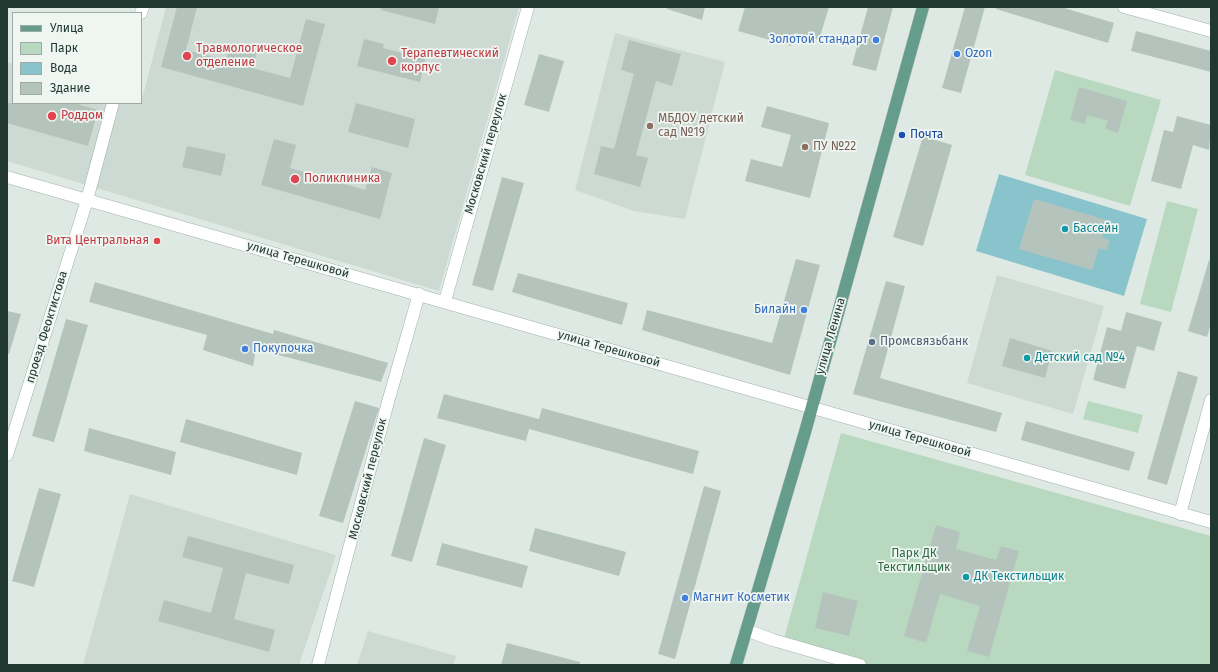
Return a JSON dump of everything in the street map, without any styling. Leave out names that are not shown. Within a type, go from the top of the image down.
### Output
[{"type":"main road","name":"улица Ленина","points":[[736,665],[811,408],[923,7]]},
{"type":"street","name":"Московский переулок","points":[[445,301],[528,7]]},
{"type":"street","points":[[1124,7],[1211,31]]},
{"type":"street","name":"проезд Феоктистова","points":[[7,455],[87,200],[113,104]]},
{"type":"street","name":"улица Терешковой","points":[[7,177],[445,301],[811,408],[1211,522]]},
{"type":"street","name":"Московский переулок","points":[[318,665],[388,402],[419,294]]},
{"type":"street","points":[[1180,514],[1211,400]]},
{"type":"street","points":[[746,630],[773,640],[860,665]]},
{"type":"shaded area","points":[[166,7],[519,7],[439,291],[7,161],[7,62],[12,64],[12,104],[142,104]]},
{"type":"shaded area","name":"МБДОУ детский сад №19","points":[[615,33],[725,62],[685,219],[634,211],[575,190]]},
{"type":"shaded area","points":[[997,275],[1104,306],[1073,414],[967,383]]},
{"type":"shaded area","points":[[130,494],[336,555],[299,665],[83,665]]},
{"type":"shaded area","points":[[368,631],[456,656],[453,665],[357,665]]},
{"type":"green space","points":[[1055,70],[1161,100],[1130,206],[1025,175]]},
{"type":"green space","points":[[1167,201],[1198,209],[1171,312],[1140,304]]},
{"type":"green space","points":[[1088,401],[1143,415],[1138,433],[1083,419]]},
{"type":"green space","name":"Парк ДК Текстильщик","points":[[841,433],[1211,536],[1211,665],[864,665],[783,642]]},
{"type":"water","points":[[999,174],[1147,219],[1124,296],[976,251]]},
{"type":"building","name":"Травмологическое отделение","points":[[177,7],[197,7],[186,50],[226,60],[230,45],[257,52],[252,68],[290,78],[306,19],[325,24],[303,106],[161,67]]},
{"type":"building","points":[[381,7],[439,7],[435,24],[381,10]]},
{"type":"building","points":[[667,7],[705,7],[702,20],[667,9]]},
{"type":"building","points":[[745,7],[829,7],[819,40],[795,33],[791,46],[738,31]]},
{"type":"building","points":[[868,7],[893,7],[876,71],[852,65]]},
{"type":"building","points":[[965,7],[985,7],[961,93],[942,88]]},
{"type":"building","points":[[996,7],[1061,7],[1114,23],[1108,43],[996,9]]},
{"type":"building","points":[[1136,31],[1211,51],[1211,72],[1131,51]]},
{"type":"building","name":"Терапевтический корпус","points":[[364,39],[384,44],[383,48],[405,54],[406,50],[426,55],[420,82],[357,66]]},
{"type":"building","points":[[629,40],[681,54],[672,86],[656,81],[636,155],[648,158],[640,187],[594,174],[601,146],[614,149],[634,74],[621,70]]},
{"type":"building","points":[[539,54],[564,61],[549,112],[524,105]]},
{"type":"building","points":[[1079,87],[1127,101],[1118,133],[1105,129],[1108,121],[1087,115],[1085,124],[1070,120]]},
{"type":"building","name":"Роддом","points":[[7,103],[77,104],[98,110],[88,146],[7,123]]},
{"type":"building","points":[[356,103],[415,119],[408,148],[348,132]]},
{"type":"building","name":"ПУ №22","points":[[767,106],[829,123],[810,198],[745,181],[751,159],[782,167],[791,135],[761,127]]},
{"type":"building","points":[[1177,116],[1211,125],[1209,150],[1193,145],[1181,189],[1151,181],[1164,130],[1173,132]]},
{"type":"building","points":[[923,136],[952,145],[923,246],[893,237]]},
{"type":"building","name":"Поликлиника","points":[[274,139],[296,145],[290,168],[365,190],[372,167],[392,173],[380,219],[261,185]]},
{"type":"building","points":[[187,146],[226,154],[221,176],[182,167]]},
{"type":"building","points":[[502,177],[524,183],[493,291],[472,285]]},
{"type":"building","name":"Бассейн","points":[[1034,199],[1107,220],[1102,238],[1110,240],[1107,250],[1099,248],[1092,270],[1019,249]]},
{"type":"building","points":[[796,259],[820,265],[790,375],[642,330],[647,310],[772,343]]},
{"type":"building","points":[[1209,260],[1211,260],[1211,324],[1207,337],[1188,331]]},
{"type":"building","points":[[518,273],[628,303],[622,325],[512,292]]},
{"type":"building","points":[[886,281],[905,286],[880,378],[1002,413],[996,432],[853,394]]},
{"type":"building","points":[[95,282],[273,334],[274,330],[388,363],[381,382],[256,349],[253,366],[203,350],[207,335],[89,302]]},
{"type":"building","points":[[7,311],[21,314],[9,354],[7,354]]},
{"type":"building","points":[[1126,312],[1162,322],[1154,351],[1137,346],[1125,389],[1093,380],[1107,327],[1121,331]]},
{"type":"building","points":[[66,319],[88,325],[54,442],[32,436]]},
{"type":"building","name":"Детский сад №4","points":[[1010,338],[1052,351],[1045,378],[1002,366]]},
{"type":"building","points":[[1178,371],[1198,377],[1167,485],[1147,479]]},
{"type":"building","points":[[444,394],[539,419],[542,408],[699,451],[693,474],[529,429],[526,441],[437,418]]},
{"type":"building","points":[[355,401],[379,408],[343,523],[319,516]]},
{"type":"building","points":[[186,419],[302,453],[297,475],[180,442]]},
{"type":"building","points":[[1026,421],[1135,452],[1129,471],[1021,440]]},
{"type":"building","points":[[89,428],[176,452],[171,475],[84,451]]},
{"type":"building","points":[[424,438],[446,445],[412,562],[391,556]]},
{"type":"building","points":[[704,486],[721,491],[675,659],[658,654]]},
{"type":"building","points":[[39,488],[61,494],[34,587],[12,581]]},
{"type":"building","name":"ДК Текстильщик","points":[[936,525],[960,532],[956,549],[996,560],[1001,546],[1019,551],[989,657],[967,651],[980,606],[940,594],[926,643],[904,636]]},
{"type":"building","points":[[535,528],[626,552],[619,576],[529,551]]},
{"type":"building","points":[[188,536],[294,565],[289,584],[246,573],[234,619],[275,630],[269,652],[158,621],[164,600],[211,613],[223,568],[182,557]]},
{"type":"building","points":[[442,543],[528,566],[522,588],[436,565]]},
{"type":"building","points":[[823,592],[858,601],[849,636],[815,628]]},
{"type":"building","points":[[507,643],[580,662],[580,665],[501,665]]},
{"type":"place","name":"Золотой стандарт","points":[[876,40]]},
{"type":"place","name":"Ozon","points":[[957,54]]},
{"type":"place","name":"Травмологическое отделение","points":[[187,56]]},
{"type":"place","name":"Терапевтический корпус","points":[[392,61]]},
{"type":"place","name":"Роддом","points":[[52,116]]},
{"type":"place","name":"МБДОУ детский сад №19","points":[[650,126]]},
{"type":"place","name":"Почта","points":[[902,135]]},
{"type":"place","name":"ПУ №22","points":[[805,147]]},
{"type":"place","name":"Поликлиника","points":[[295,179]]},
{"type":"place","name":"Бассейн","points":[[1065,229]]},
{"type":"place","name":"Вита Центральная","points":[[157,241]]},
{"type":"place","name":"Билайн","points":[[804,310]]},
{"type":"place","name":"Промсвязьбанк","points":[[872,342]]},
{"type":"place","name":"Покупочка","points":[[245,349]]},
{"type":"place","name":"Детский сад №4","points":[[1027,358]]},
{"type":"place","name":"ДК Текстильщик","points":[[966,577]]},
{"type":"place","name":"Магнит Косметик","points":[[685,598]]}]
